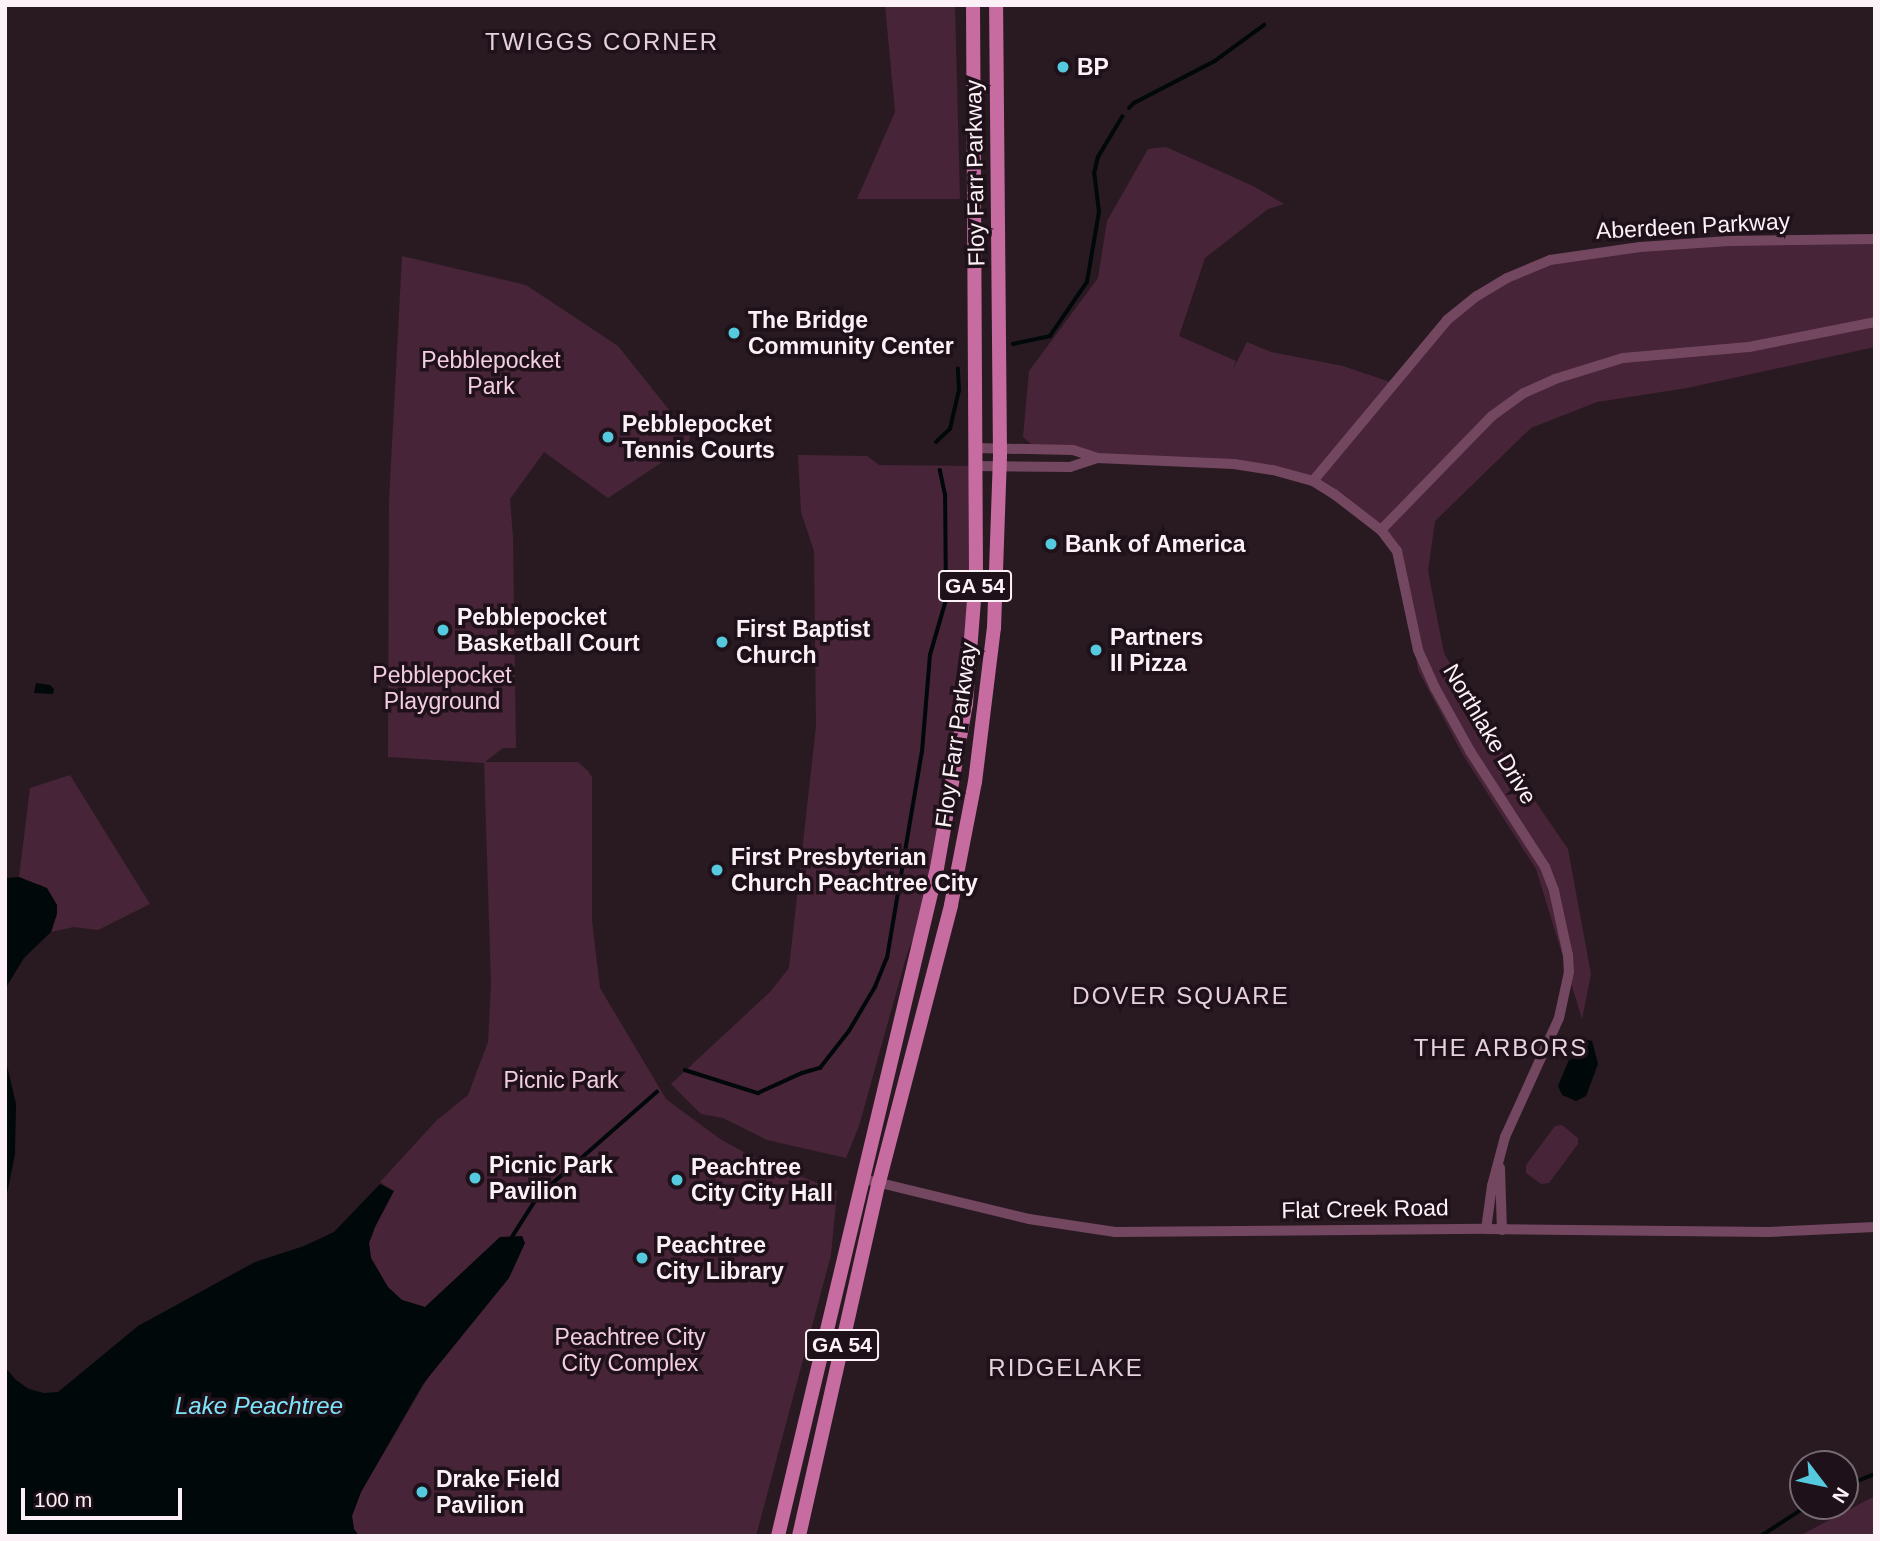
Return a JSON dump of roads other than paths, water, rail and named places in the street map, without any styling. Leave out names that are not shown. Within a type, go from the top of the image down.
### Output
[{"type":"main road","name":"Floy Farr Parkway","points":[[778,1536],[861,1178],[937,869],[959,755],[972,647],[975,466],[973,5]]},
{"type":"main road","points":[[987,5],[996,22]]},
{"type":"main road","name":"Floy Farr Parkway","points":[[799,1536],[879,1182],[951,905],[975,782],[994,628],[1000,448],[996,5]]},
{"type":"street","name":"Aberdeen Parkway","points":[[1313,481],[1447,320],[1476,296],[1507,278],[1550,260],[1640,247],[1729,241],[1875,239]]},
{"type":"street","points":[[1381,530],[1492,416],[1524,393],[1555,379],[1623,358],[1749,347],[1875,322]]},
{"type":"street","name":"Northlake Drive","points":[[975,448],[1073,450],[1097,458],[1234,464],[1313,481],[1381,530],[1397,551],[1413,635],[1435,688],[1470,751],[1545,867],[1566,939],[1569,972],[1559,1018],[1505,1137],[1492,1186],[1486,1229]]},
{"type":"street","name":"Northlake Drive","points":[[975,466],[1070,467],[1097,458]]},
{"type":"street","name":"Northlake Drive","points":[[1500,1162],[1502,1230]]},
{"type":"street","name":"Flat Creek Road","points":[[861,1178],[1029,1219],[1115,1232],[1486,1229],[1769,1232],[1875,1227]]},
{"type":"water","points":[[36,683],[50,685],[54,689],[53,694],[34,693]]},
{"type":"water","points":[[19,877],[47,888],[57,905],[57,914],[51,932],[24,958],[5,989],[5,878]]},
{"type":"water","points":[[1578,1038],[1592,1041],[1598,1064],[1586,1096],[1576,1101],[1562,1095],[1558,1086]]},
{"type":"water","points":[[5,1057],[16,1104],[15,1154],[6,1199],[5,1237]]},
{"type":"water","name":"Lake Peachtree","points":[[380,1184],[394,1191],[369,1243],[371,1258],[388,1287],[402,1300],[425,1307],[500,1237],[522,1236],[525,1243],[509,1278],[423,1384],[361,1492],[352,1516],[354,1529],[359,1536],[5,1536],[5,1367],[16,1380],[29,1389],[44,1393],[58,1392],[138,1326],[255,1262],[304,1246],[334,1232]]},
{"type":"waterway","points":[[1129,108],[1215,61],[1264,25]]},
{"type":"waterway","points":[[1013,344],[1050,336],[1087,282],[1099,212],[1094,174],[1098,157],[1122,117]]},
{"type":"waterway","points":[[936,442],[950,429],[959,391],[958,369]]},
{"type":"waterway","points":[[685,1070],[758,1093],[820,1068],[849,1031],[875,987],[887,958],[922,752],[930,655],[946,600],[945,495],[940,471]]},
{"type":"waterway","points":[[512,1237],[538,1196],[657,1092]]},
{"type":"waterway","points":[[1859,1480],[1875,1474]]},
{"type":"waterway","points":[[1761,1536],[1789,1518]]},
{"type":"place","name":"BP","points":[[1063,67]]},
{"type":"place","name":"The Bridge Community Center","points":[[734,333]]},
{"type":"place","name":"Pebblepocket Tennis Courts","points":[[608,437]]},
{"type":"place","name":"Bank of America","points":[[1051,544]]},
{"type":"place","name":"Pebblepocket Basketball Court","points":[[443,630]]},
{"type":"place","name":"First Baptist Church","points":[[722,642]]},
{"type":"place","name":"Partners II Pizza","points":[[1096,650]]},
{"type":"place","name":"First Presbyterian Church Peachtree City","points":[[717,870]]},
{"type":"place","name":"Picnic Park Pavilion","points":[[475,1178]]},
{"type":"place","name":"Peachtree City City Hall","points":[[677,1180]]},
{"type":"place","name":"Peachtree City Library","points":[[642,1258]]},
{"type":"place","name":"Drake Field Pavilion","points":[[422,1492]]},
{"type":"district","name":"TWIGGS CORNER","points":[[602,42]]},
{"type":"district","name":"DOVER SQUARE","points":[[1181,996]]},
{"type":"district","name":"THE ARBORS","points":[[1501,1048]]},
{"type":"district","name":"RIDGELAKE","points":[[1066,1368]]},
{"type":"park label","name":"Pebblepocket Park","points":[[491,373]]},
{"type":"park label","name":"Pebblepocket Playground","points":[[442,688]]},
{"type":"park label","name":"Picnic Park","points":[[561,1080]]},
{"type":"park label","name":"Peachtree City City Complex","points":[[630,1350]]}]
